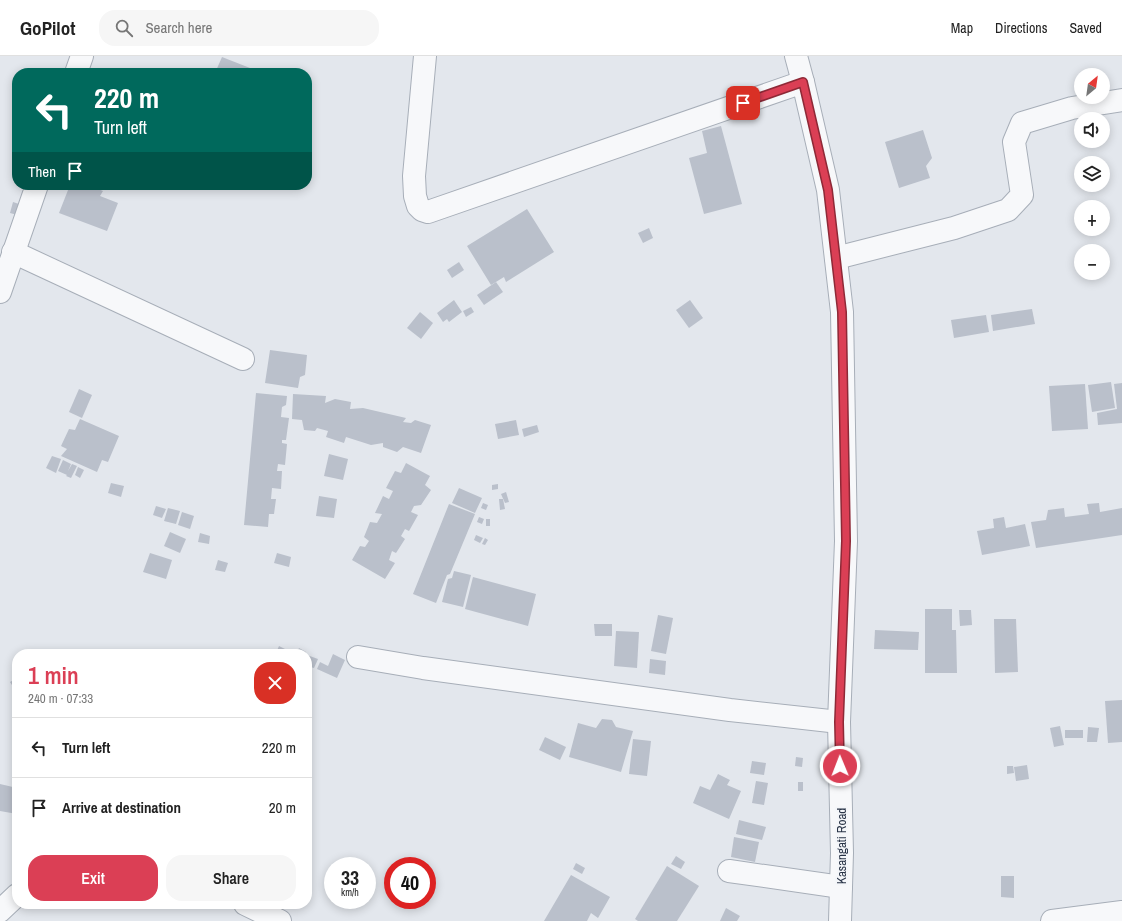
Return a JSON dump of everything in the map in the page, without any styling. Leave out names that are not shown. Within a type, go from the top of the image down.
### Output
[{"type":"street","points":[[78,68],[82,56]]},
{"type":"street","points":[[425,56],[414,176],[415,196],[418,206],[422,210],[428,212],[803,82]]},
{"type":"street","name":"Kasangati Road","points":[[796,56],[828,190],[842,312],[846,541],[839,722],[842,853],[840,921]]},
{"type":"street","points":[[836,258],[954,228],[1008,210],[1022,195],[1014,142],[1022,123],[1072,108],[1122,100]]},
{"type":"street","points":[[0,292],[35,190]]},
{"type":"street","points":[[13,252],[243,359]]},
{"type":"street","points":[[358,657],[423,668],[730,710],[839,722]]},
{"type":"street","points":[[730,871],[841,887]]},
{"type":"street","points":[[0,911],[12,900]]},
{"type":"street","points":[[255,909],[280,921]]},
{"type":"street","points":[[1052,921],[1122,912]]},
{"type":"building","points":[[222,57],[250,68],[217,68]]},
{"type":"building","points":[[721,126],[742,204],[704,214],[689,158],[707,153],[702,131]]},
{"type":"building","points":[[923,130],[932,158],[926,166],[930,178],[899,188],[885,142]]},
{"type":"building","points":[[68,190],[100,190],[103,191],[100,196],[118,203],[107,231],[59,213]]},
{"type":"building","points":[[13,202],[25,206],[21,216],[10,213]]},
{"type":"building","points":[[527,209],[554,252],[506,282],[504,277],[491,285],[467,246]]},
{"type":"building","points":[[649,228],[653,238],[643,243],[638,233]]},
{"type":"building","points":[[459,262],[464,270],[452,278],[447,270]]},
{"type":"building","points":[[496,282],[503,292],[484,305],[477,295]]},
{"type":"building","points":[[454,300],[462,312],[449,322],[447,319],[443,322],[437,313]]},
{"type":"building","points":[[690,300],[703,318],[689,328],[676,310]]},
{"type":"building","points":[[471,307],[474,312],[466,317],[463,311]]},
{"type":"building","points":[[1032,309],[1035,324],[993,331],[991,315]]},
{"type":"building","points":[[420,312],[433,323],[421,339],[407,328]]},
{"type":"building","points":[[986,315],[989,332],[954,338],[951,320]]},
{"type":"building","points":[[270,350],[307,355],[305,375],[300,377],[298,388],[265,383]]},
{"type":"building","points":[[1111,382],[1115,408],[1092,412],[1088,385]]},
{"type":"building","points":[[1122,383],[1122,423],[1098,425],[1097,413],[1117,409],[1114,384]]},
{"type":"building","points":[[1085,384],[1088,429],[1052,431],[1049,386]]},
{"type":"building","points":[[79,389],[92,395],[82,418],[69,412]]},
{"type":"building","points":[[256,393],[287,396],[286,405],[282,407],[281,417],[289,418],[286,440],[282,440],[282,443],[287,444],[285,465],[278,464],[277,471],[282,471],[281,489],[272,488],[271,499],[276,499],[274,514],[269,514],[268,527],[244,525]]},
{"type":"building","points":[[293,394],[326,396],[325,403],[335,399],[351,402],[350,409],[363,408],[406,418],[403,422],[411,423],[415,420],[431,425],[421,453],[403,447],[397,452],[383,447],[383,443],[371,445],[346,437],[344,443],[326,437],[328,431],[317,428],[315,431],[304,430],[302,420],[292,419]]},
{"type":"building","points":[[80,419],[119,436],[108,462],[102,460],[97,472],[61,456],[67,449],[61,446],[69,429],[75,430]]},
{"type":"building","points":[[516,420],[519,435],[498,439],[495,424]]},
{"type":"building","points":[[537,425],[539,432],[524,437],[522,429]]},
{"type":"building","points":[[329,454],[348,459],[343,480],[324,476]]},
{"type":"building","points":[[52,456],[61,459],[56,473],[46,468]]},
{"type":"building","points":[[63,460],[71,464],[68,471],[72,464],[77,466],[71,478],[58,471]]},
{"type":"building","points":[[406,463],[430,476],[425,485],[431,490],[421,505],[414,506],[411,512],[418,515],[409,531],[405,529],[401,536],[405,539],[396,553],[392,551],[389,560],[395,563],[385,579],[352,560],[360,546],[365,547],[369,541],[364,537],[370,522],[377,523],[382,514],[375,513],[383,496],[389,499],[393,491],[386,488],[395,471],[401,473]]},
{"type":"building","points":[[78,467],[84,470],[80,478],[75,475]]},
{"type":"building","points":[[111,483],[124,486],[121,497],[108,493]]},
{"type":"building","points":[[498,484],[498,489],[492,490],[492,485]]},
{"type":"building","points":[[459,488],[482,498],[475,513],[452,503]]},
{"type":"building","points":[[506,492],[509,502],[505,503],[501,494]]},
{"type":"building","points":[[319,496],[337,499],[334,518],[316,516]]},
{"type":"building","points":[[499,499],[503,499],[505,509],[500,510]]},
{"type":"building","points":[[483,503],[488,505],[486,510],[481,508]]},
{"type":"building","points":[[1099,503],[1100,512],[1122,508],[1122,535],[1036,548],[1031,522],[1046,520],[1048,510],[1064,508],[1065,517],[1089,514],[1087,504]]},
{"type":"building","points":[[449,504],[475,514],[436,603],[413,594]]},
{"type":"building","points":[[156,506],[166,509],[162,518],[153,515]]},
{"type":"building","points":[[168,508],[180,511],[176,524],[164,521]]},
{"type":"building","points":[[182,512],[194,516],[190,529],[178,525]]},
{"type":"building","points":[[479,517],[484,519],[482,524],[477,522]]},
{"type":"building","points":[[1004,517],[1006,528],[1025,524],[1030,546],[982,555],[977,531],[994,528],[993,519]]},
{"type":"building","points":[[486,519],[490,519],[490,526],[486,526]]},
{"type":"building","points":[[170,532],[186,539],[180,553],[164,546]]},
{"type":"building","points":[[200,533],[210,536],[209,544],[198,542]]},
{"type":"building","points":[[476,535],[483,538],[480,543],[474,540]]},
{"type":"building","points":[[485,538],[488,540],[485,545],[482,544]]},
{"type":"building","points":[[150,553],[172,560],[166,579],[143,572]]},
{"type":"building","points":[[277,553],[291,557],[289,567],[274,563]]},
{"type":"building","points":[[218,560],[228,563],[225,572],[215,570]]},
{"type":"building","points":[[454,571],[471,575],[463,607],[442,602],[448,579],[452,578]]},
{"type":"building","points":[[473,577],[536,594],[528,626],[465,609]]},
{"type":"building","points":[[925,609],[952,609],[952,630],[956,630],[957,673],[925,673]]},
{"type":"building","points":[[959,610],[971,610],[972,625],[960,626]]},
{"type":"building","points":[[658,615],[673,618],[666,654],[651,651]]},
{"type":"building","points":[[994,619],[1016,619],[1018,672],[995,673]]},
{"type":"building","points":[[594,624],[612,624],[612,636],[595,636]]},
{"type":"building","points":[[875,630],[919,632],[918,650],[874,649]]},
{"type":"building","points":[[616,631],[639,632],[637,668],[614,666]]},
{"type":"building","points":[[279,646],[285,649],[278,649]]},
{"type":"building","points":[[333,654],[345,660],[337,678],[317,669],[320,662],[328,666]]},
{"type":"building","points":[[312,657],[318,659],[314,668],[312,667]]},
{"type":"building","points":[[650,659],[666,661],[665,675],[649,673]]},
{"type":"building","points":[[1122,700],[1122,742],[1108,743],[1105,701]]},
{"type":"building","points":[[602,719],[612,720],[616,727],[633,731],[621,772],[569,757],[578,723],[596,728]]},
{"type":"building","points":[[1060,726],[1064,745],[1054,747],[1050,728]]},
{"type":"building","points":[[1088,727],[1099,728],[1097,742],[1087,742]]},
{"type":"building","points":[[1065,730],[1083,730],[1083,738],[1065,738]]},
{"type":"building","points":[[545,737],[566,747],[560,760],[539,750]]},
{"type":"building","points":[[633,739],[651,741],[647,776],[629,774]]},
{"type":"building","points":[[796,757],[803,758],[802,767],[795,766]]},
{"type":"building","points":[[752,761],[766,763],[764,775],[750,773]]},
{"type":"building","points":[[1027,765],[1029,779],[1016,781],[1014,767]]},
{"type":"building","points":[[1007,766],[1013,766],[1014,773],[1007,774]]},
{"type":"building","points":[[718,774],[730,780],[727,785],[741,791],[729,819],[693,803],[700,786],[710,790]]},
{"type":"building","points":[[756,781],[768,783],[764,805],[752,803]]},
{"type":"building","points":[[798,782],[803,782],[803,791],[798,791]]},
{"type":"building","points":[[0,784],[12,787],[12,813],[0,811]]},
{"type":"building","points":[[739,820],[766,827],[762,840],[736,834]]},
{"type":"building","points":[[734,837],[759,842],[755,862],[731,857]]},
{"type":"building","points":[[676,856],[685,862],[681,869],[671,864]]},
{"type":"building","points":[[576,863],[585,868],[582,874],[573,869]]},
{"type":"building","points":[[667,866],[699,886],[677,921],[638,921],[635,919]]},
{"type":"building","points":[[571,875],[610,897],[598,918],[591,913],[587,921],[544,921]]},
{"type":"building","points":[[1001,876],[1014,876],[1014,898],[1001,897]]},
{"type":"building","points":[[726,908],[740,916],[737,921],[720,921]]},
{"type":"route","points":[[743,103],[803,82],[828,190],[842,312],[845,417],[846,541],[839,722],[840,766]]}]
